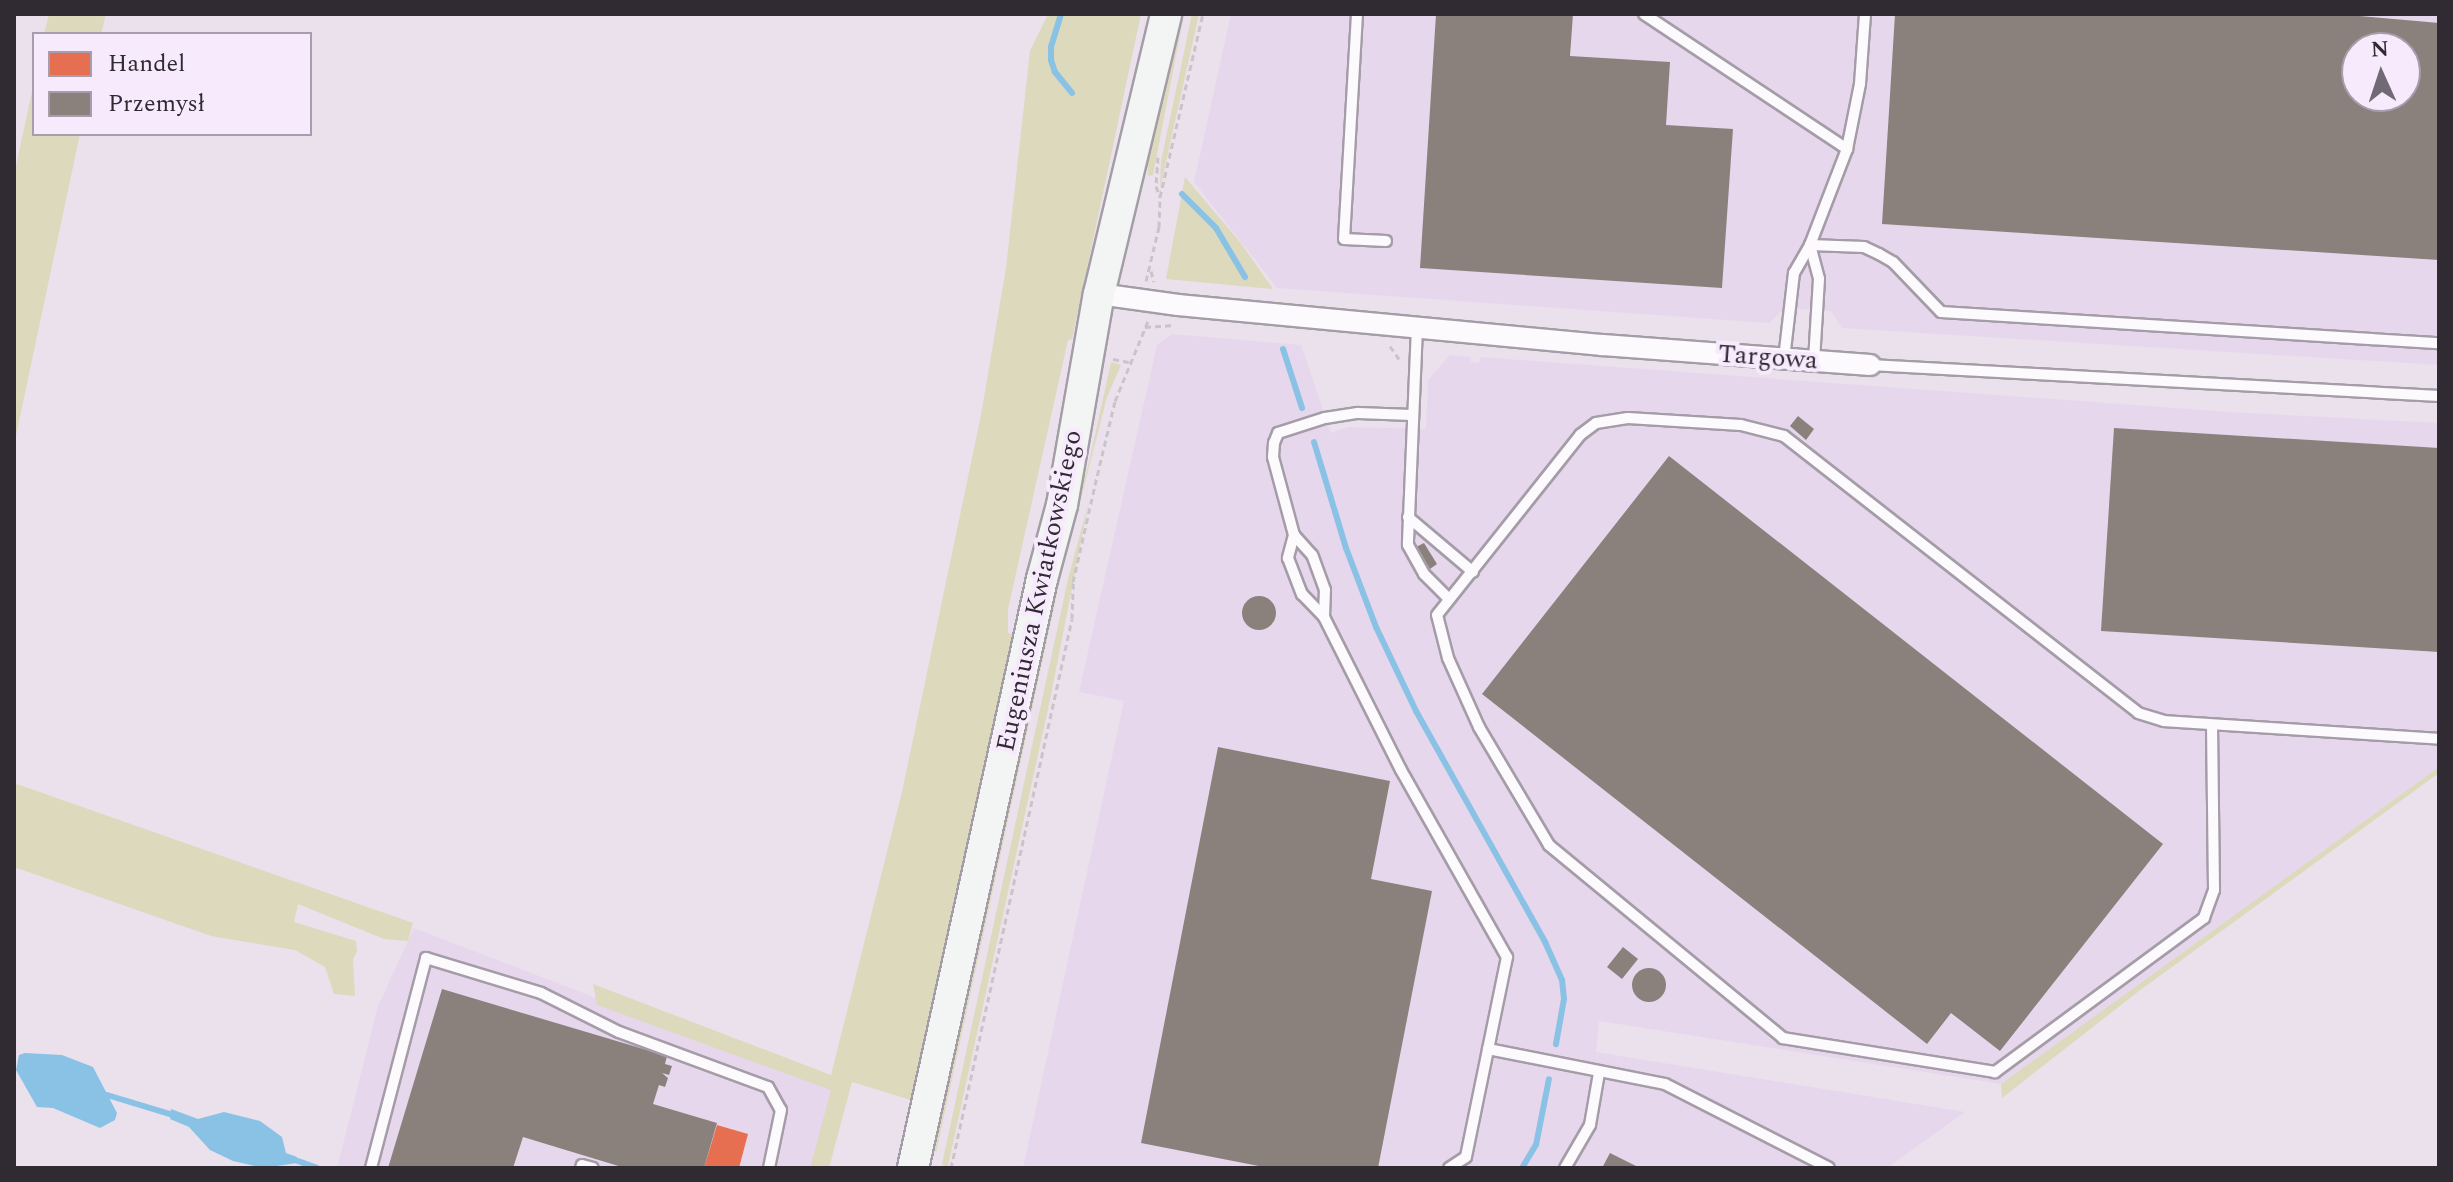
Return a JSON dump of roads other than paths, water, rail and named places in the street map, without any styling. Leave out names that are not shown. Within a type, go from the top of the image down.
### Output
[{"type":"main road","name":"Eugeniusza Kwiatkowskiego","points":[[913,1168],[1039,593],[1068,479],[1099,294],[1166,14]]},
{"type":"street","name":"Targowa","points":[[1099,294],[1178,305],[1870,365]]},
{"type":"lane","points":[[1357,14],[1344,239],[1386,241]]},
{"type":"lane","points":[[1644,14],[1847,149]]},
{"type":"lane","points":[[1784,359],[1794,273],[1810,245],[1847,149],[1860,84],[1865,14]]},
{"type":"lane","points":[[1810,245],[1864,247],[1879,254],[1893,262],[1941,312],[2439,343]]},
{"type":"lane","points":[[1810,245],[1819,279],[1814,361]]},
{"type":"lane","points":[[1417,327],[1408,545],[1424,574],[1448,598]]},
{"type":"lane","name":"Targowa","points":[[1870,365],[2439,396]]},
{"type":"lane","points":[[1324,617],[1325,590],[1312,555],[1294,535],[1273,457],[1278,433],[1325,418],[1358,413],[1412,415]]},
{"type":"lane","points":[[2212,725],[2214,890],[2204,918],[1995,1072],[1783,1038],[1549,845],[1479,727],[1448,658],[1437,615],[1580,435],[1596,423],[1628,418],[1763,429],[1784,436],[2138,713],[2164,721],[2439,739]]},
{"type":"lane","points":[[1408,517],[1473,572]]},
{"type":"lane","points":[[1294,535],[1288,558],[1302,594],[1324,617],[1401,770],[1507,957],[1466,1157],[1449,1168]]},
{"type":"lane","points":[[371,1168],[426,958],[541,993],[619,1032],[768,1087],[781,1110],[769,1168]]},
{"type":"lane","points":[[1488,1049],[1665,1084],[1829,1168]]},
{"type":"lane","points":[[1565,1168],[1590,1125],[1599,1073]]},
{"type":"lane","points":[[581,1168],[582,1165],[593,1168]]},
{"type":"water","points":[[19,1055],[62,1055],[93,1067],[117,1113],[115,1120],[100,1128],[53,1108],[37,1107],[16,1070]]},
{"type":"water","points":[[171,1109],[198,1119],[224,1112],[260,1121],[282,1137],[286,1153],[297,1157],[297,1163],[263,1168],[233,1161],[210,1150],[189,1127],[170,1119]]},
{"type":"waterway","points":[[1061,14],[1051,47],[1051,60],[1055,72],[1072,93]]},
{"type":"waterway","points":[[1182,194],[1216,228],[1245,277]]},
{"type":"waterway","points":[[1283,349],[1302,408]]},
{"type":"waterway","points":[[1314,442],[1346,548],[1376,627],[1416,711],[1545,942],[1562,980],[1564,999],[1556,1044]]},
{"type":"waterway","points":[[1522,1168],[1536,1145],[1549,1079]]},
{"type":"waterway","points":[[107,1095],[170,1114]]},
{"type":"waterway","points":[[298,1161],[317,1168]]}]
